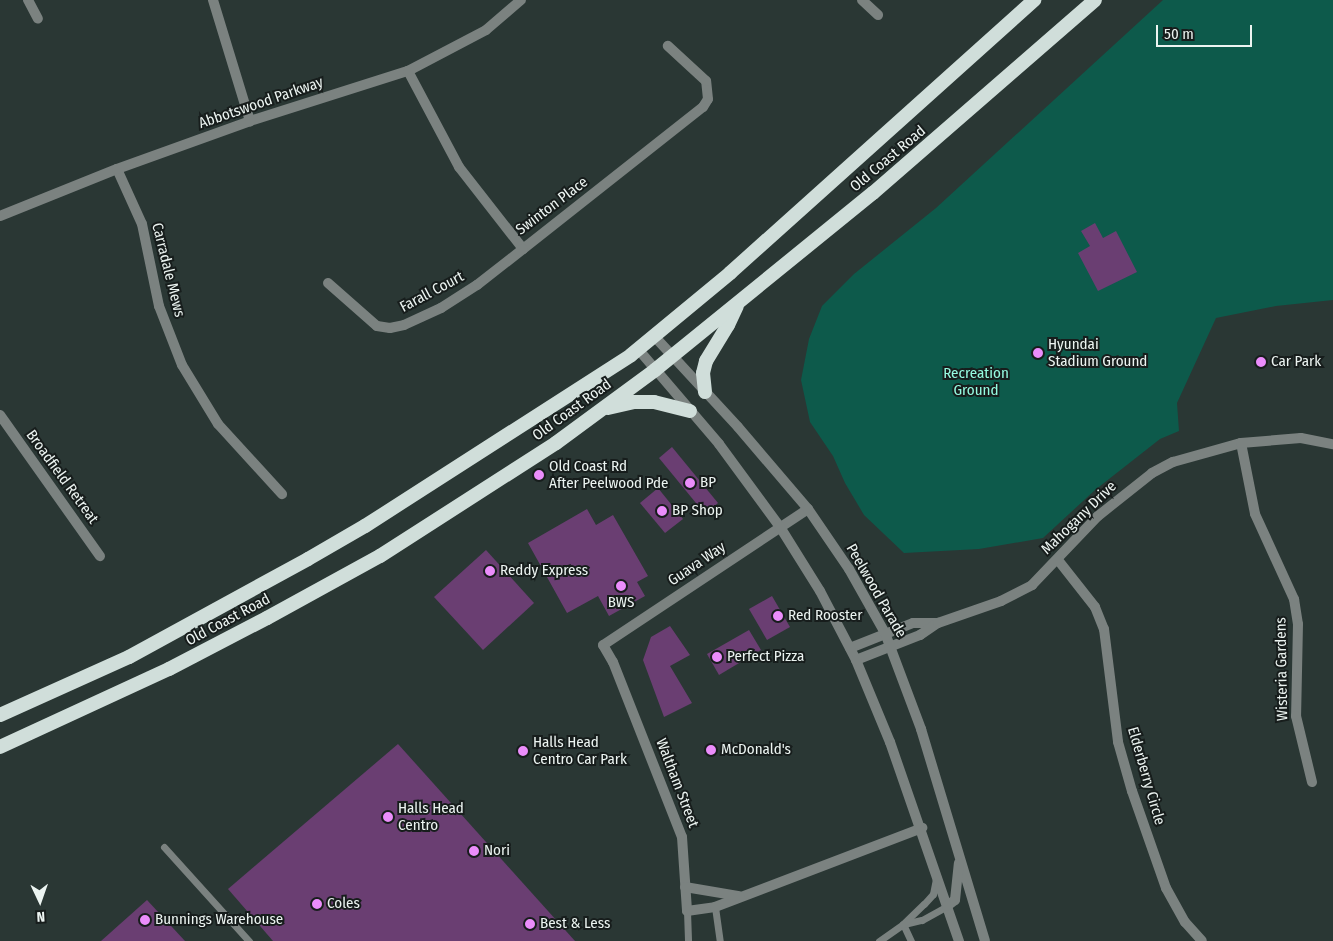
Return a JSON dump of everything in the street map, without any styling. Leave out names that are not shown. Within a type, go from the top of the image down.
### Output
[{"type":"highway","name":"Old Coast Road","points":[[0,715],[129,657],[308,559],[365,526],[638,350],[737,267],[1034,0]]},
{"type":"highway","name":"Old Coast Road","points":[[0,747],[169,669],[372,561],[539,454],[655,370],[911,162],[1095,0]]},
{"type":"highway","points":[[705,392],[704,373],[706,361],[728,325],[738,303]]},
{"type":"highway","points":[[602,409],[634,402],[654,402],[690,411]]},
{"type":"street","points":[[28,0],[38,19]]},
{"type":"street","points":[[213,0],[250,121]]},
{"type":"street","name":"Abbotswood Parkway","points":[[0,216],[117,169],[250,121],[408,71],[486,30],[521,0]]},
{"type":"street","points":[[862,0],[878,15]]},
{"type":"street","name":"Swinton Place","points":[[408,71],[459,167],[523,249],[703,107],[708,99],[706,81],[668,46]]},
{"type":"street","name":"Carradale Mews","points":[[117,169],[142,224],[159,306],[182,365],[218,424],[282,494]]},
{"type":"street","name":"Farall Court","points":[[328,283],[378,326],[390,328],[404,325],[441,308],[478,285],[523,249]]},
{"type":"street","name":"Peelwood Parade","points":[[655,337],[671,357],[738,427],[808,509],[849,569],[885,633],[921,729],[985,941]]},
{"type":"street","points":[[638,350],[719,444],[780,527],[820,591],[856,660],[890,742],[922,828],[959,941]]},
{"type":"street","name":"Broadfield Retreat","points":[[0,415],[100,556]]},
{"type":"street","name":"Mahogany Drive","points":[[856,660],[920,635],[938,623],[1001,601],[1032,585],[1058,560],[1098,516],[1152,473],[1173,462],[1241,442],[1301,438],[1333,444]]},
{"type":"street","name":"Wisteria Gardens","points":[[1241,442],[1255,514],[1294,599],[1298,624],[1296,716],[1299,737],[1312,782]]},
{"type":"street","name":"Guava Way","points":[[603,645],[808,509]]},
{"type":"street","name":"Elderberry Circle","points":[[1058,560],[1095,607],[1104,629],[1118,742],[1132,791],[1166,888],[1185,922],[1202,941]]},
{"type":"street","name":"Mahogany Drive","points":[[850,648],[913,623],[938,623]]},
{"type":"street","name":"Waltham Street","points":[[603,645],[613,662],[682,837],[687,912]]},
{"type":"street","points":[[687,912],[715,907],[922,828]]},
{"type":"street","points":[[947,906],[955,900],[959,855]]},
{"type":"street","points":[[685,887],[740,896]]},
{"type":"lane","points":[[164,848],[249,941]]},
{"type":"lane","points":[[879,941],[904,924],[933,894],[937,875]]},
{"type":"lane","points":[[904,924],[922,920],[947,906]]},
{"type":"lane","points":[[715,907],[720,941]]},
{"type":"lane","name":"Waltham Street","points":[[687,912],[688,941]]},
{"type":"lane","points":[[904,924],[911,941]]},
{"type":"green space","name":"Recreation Ground","points":[[1163,0],[1333,0],[1333,300],[1276,306],[1216,318],[1177,403],[1179,431],[1160,439],[1095,490],[1043,538],[979,549],[904,553],[864,515],[845,483],[833,456],[810,422],[801,380],[809,339],[822,306],[854,274],[936,208]]},
{"type":"building","points":[[1095,223],[1103,238],[1116,231],[1137,272],[1098,291],[1078,253],[1090,246],[1081,231]]},
{"type":"building","points":[[672,447],[718,503],[705,514],[659,458]]},
{"type":"building","name":"BP Shop","points":[[658,488],[683,519],[665,533],[640,503]]},
{"type":"building","points":[[587,509],[596,525],[613,515],[648,576],[637,582],[645,596],[609,616],[598,596],[567,613],[528,543]]},
{"type":"building","points":[[486,550],[534,603],[483,650],[434,597]]},
{"type":"building","points":[[772,596],[790,627],[767,640],[749,609]]},
{"type":"building","points":[[670,626],[690,655],[670,666],[692,703],[664,717],[643,660],[651,637]]},
{"type":"building","points":[[749,630],[761,650],[719,675],[707,654]]},
{"type":"building","name":"Halls Head Centro","points":[[398,744],[575,941],[273,941],[228,889]]},
{"type":"building","name":"Bunnings Warehouse","points":[[147,900],[185,941],[101,941]]},
{"type":"place","name":"Hyundai Stadium Ground","points":[[1038,353]]},
{"type":"place","name":"Car Park","points":[[1261,362]]},
{"type":"place","name":"Old Coast Rd After Peelwood Pde","points":[[539,475]]},
{"type":"place","name":"BP","points":[[690,483]]},
{"type":"place","name":"BP Shop","points":[[662,511]]},
{"type":"place","name":"Reddy Express","points":[[490,571]]},
{"type":"place","name":"BWS","points":[[621,586]]},
{"type":"place","name":"Red Rooster","points":[[778,616]]},
{"type":"place","name":"Perfect Pizza","points":[[717,657]]},
{"type":"place","name":"McDonald's","points":[[711,750]]},
{"type":"place","name":"Halls Head Centro Car Park","points":[[523,751]]},
{"type":"place","name":"Halls Head Centro","points":[[388,817]]},
{"type":"place","name":"Nori","points":[[474,851]]},
{"type":"place","name":"Coles","points":[[317,904]]},
{"type":"place","name":"Bunnings Warehouse","points":[[145,920]]},
{"type":"place","name":"Best & Less","points":[[530,924]]}]
